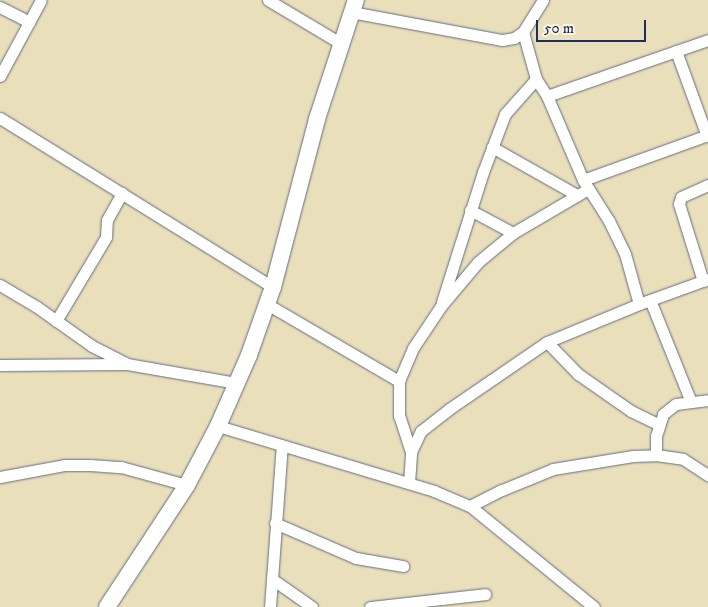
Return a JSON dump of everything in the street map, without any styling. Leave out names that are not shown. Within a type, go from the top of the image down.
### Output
[{"type":"main road","points":[[108,607],[187,485],[218,426],[237,382],[273,287],[317,119],[353,6]]},
{"type":"street","points":[[0,76],[42,0]]},
{"type":"street","points":[[268,0],[340,43]]},
{"type":"street","points":[[353,6],[502,40],[514,38],[523,32],[543,0]]},
{"type":"street","points":[[0,7],[29,22]]},
{"type":"street","points":[[523,32],[536,79],[547,96],[585,185],[609,220],[625,254],[639,304]]},
{"type":"street","points":[[547,96],[708,40]]},
{"type":"street","points":[[411,452],[399,416],[400,381],[413,348],[441,306],[478,262],[513,233],[578,195],[585,185],[707,136],[676,51]]},
{"type":"street","points":[[441,306],[470,210],[505,114],[536,79]]},
{"type":"street","points":[[0,118],[273,287]]},
{"type":"street","points":[[492,147],[578,195]]},
{"type":"street","points":[[409,483],[411,452],[421,431],[449,409],[547,342],[639,304],[705,280],[679,204],[681,197],[708,185]]},
{"type":"street","points":[[56,321],[106,237],[107,220],[122,193]]},
{"type":"street","points":[[470,210],[513,233]]},
{"type":"street","points":[[0,285],[37,307],[92,346],[127,364]]},
{"type":"street","points":[[650,300],[691,402]]},
{"type":"street","points":[[267,304],[400,381]]},
{"type":"street","points":[[547,342],[578,374],[630,410],[658,424]]},
{"type":"street","points":[[0,365],[127,364],[237,382]]},
{"type":"street","points":[[656,455],[658,424],[663,414],[676,404],[708,400]]},
{"type":"street","points":[[218,426],[409,483],[470,506],[594,607]]},
{"type":"street","points":[[270,607],[282,445]]},
{"type":"street","points":[[470,506],[502,490],[554,470],[656,455],[683,459],[708,475]]},
{"type":"street","points":[[0,477],[64,466],[121,466],[187,485]]},
{"type":"street","points":[[275,523],[356,558],[403,566]]},
{"type":"street","points":[[272,579],[312,607]]},
{"type":"street","points":[[370,607],[485,594]]}]
